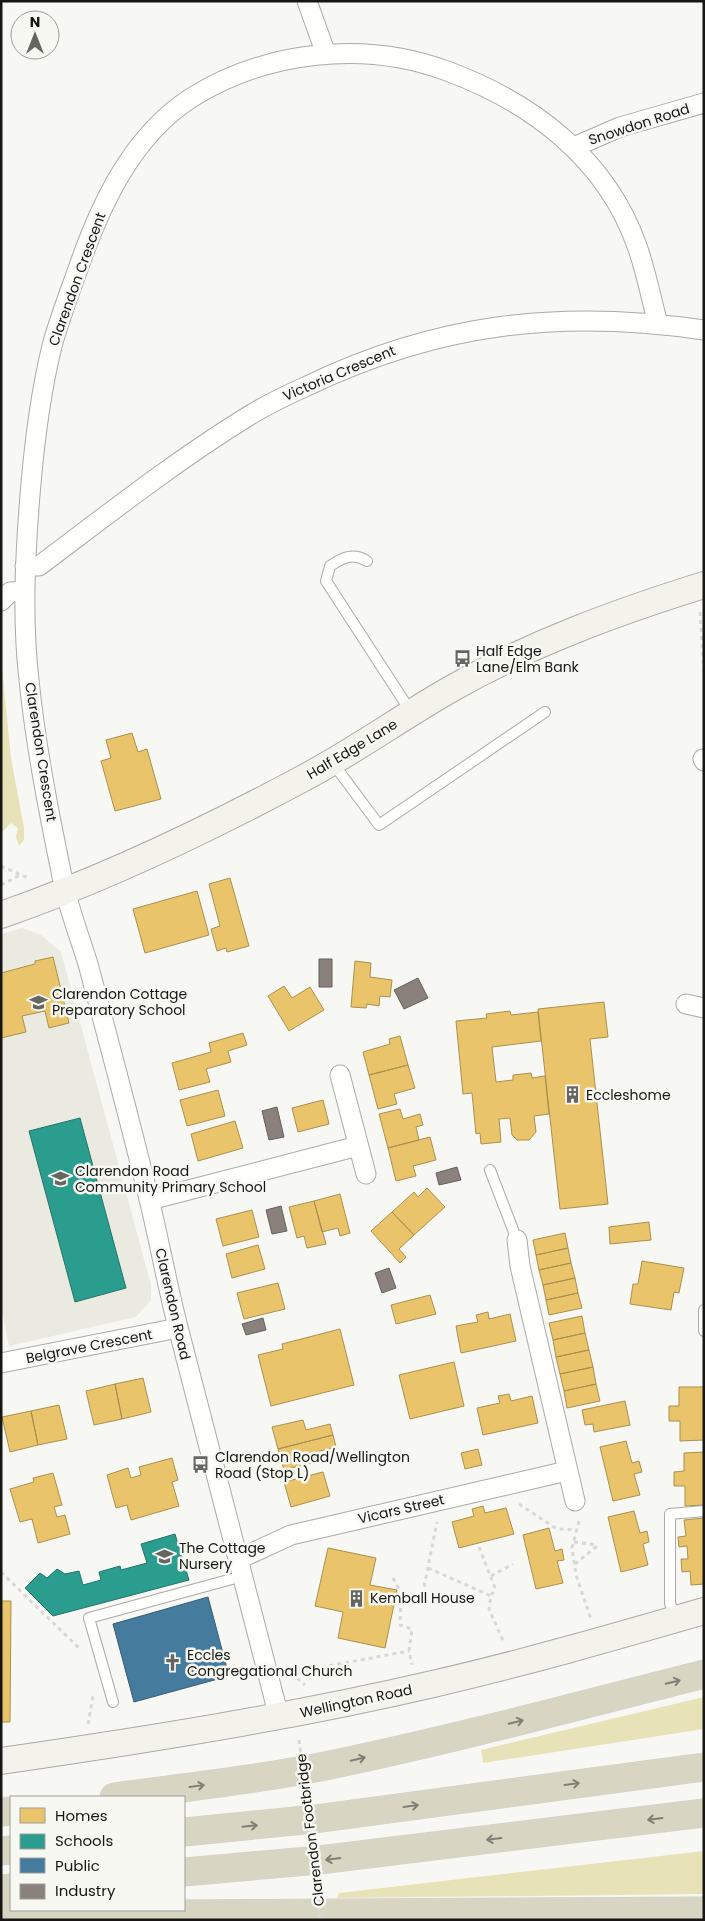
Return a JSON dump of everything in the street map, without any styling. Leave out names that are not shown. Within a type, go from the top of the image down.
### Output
[{"type":"highway","points":[[122,1796],[240,1781],[335,1764],[460,1736],[704,1674]]},
{"type":"highway","points":[[185,1832],[315,1819],[704,1767]]},
{"type":"highway","points":[[185,1872],[319,1860],[704,1813]]},
{"type":"highway","points":[[1,1915],[704,1911]]},
{"type":"main road","name":"Half Edge Lane","points":[[1,915],[66,892],[185,841],[332,762],[452,688],[550,640],[638,606],[701,586]]},
{"type":"main road","name":"Wellington Road","points":[[1,1762],[279,1717],[436,1684],[598,1642],[704,1610]]},
{"type":"street","points":[[307,1],[326,54]]},
{"type":"street","name":"Clarendon Crescent","points":[[66,892],[37,747],[28,674],[25,566],[36,434],[52,347],[85,248],[112,190],[151,133],[173,110],[228,78],[257,68],[326,54],[380,56],[412,60],[442,69],[502,95],[526,108],[574,146],[623,213],[636,241],[658,324]]},
{"type":"street","name":"Snowdon Road","points":[[574,146],[620,127],[704,103]]},
{"type":"street","name":"Victoria Crescent","points":[[25,566],[39,566],[161,475],[248,416],[358,362],[443,335],[487,328],[559,321],[608,320],[704,330]]},
{"type":"street","points":[[1,601],[10,592],[25,591]]},
{"type":"street","name":"Clarendon Road","points":[[66,892],[86,959],[150,1200],[178,1328],[279,1717]]},
{"type":"street","points":[[340,1074],[366,1174]]},
{"type":"street","points":[[150,1200],[358,1146]]},
{"type":"street","points":[[517,1240],[520,1266],[575,1501]]},
{"type":"street","name":"Belgrave Crescent","points":[[1,1363],[178,1328]]},
{"type":"street","name":"Vicars Street","points":[[241,1568],[291,1535],[567,1471]]},
{"type":"lane","points":[[367,561],[353,556],[342,558],[330,566],[326,581],[412,712]]},
{"type":"lane","points":[[332,762],[379,825],[545,712]]},
{"type":"lane","points":[[490,1170],[517,1240]]},
{"type":"lane","points":[[704,1310],[704,1331]]},
{"type":"lane","points":[[675,1619],[670,1603],[670,1514],[704,1511]]},
{"type":"lane","points":[[113,1702],[89,1618],[241,1568]]},
{"type":"path","points":[[701,586],[704,673]]},
{"type":"path","points":[[1,885],[20,876]]},
{"type":"path","points":[[511,1484],[515,1502],[557,1529],[577,1530]]},
{"type":"path","points":[[401,1593],[422,1597],[441,1500]]},
{"type":"path","points":[[575,1501],[579,1522],[572,1548],[598,1642]]},
{"type":"path","points":[[574,1542],[597,1546],[575,1564]]},
{"type":"path","points":[[479,1547],[495,1588],[491,1596],[489,1609],[513,1664]]},
{"type":"path","points":[[490,1576],[513,1564]]},
{"type":"path","points":[[428,1568],[491,1596]]},
{"type":"path","points":[[1,1572],[84,1652]]},
{"type":"path","points":[[393,1578],[401,1593],[400,1625],[412,1629],[409,1651],[412,1665]]},
{"type":"path","points":[[290,1672],[409,1651]]},
{"type":"path","points":[[286,1666],[299,1682],[311,1687]]},
{"type":"path","points":[[84,1749],[93,1694]]},
{"type":"path","name":"Clarendon Footbridge","points":[[300,1740],[320,1920]]},
{"type":"shaded area","points":[[1,659],[11,758],[24,828],[24,840],[19,846],[16,837],[18,828],[11,823],[1,833]]},
{"type":"shaded area","name":"Clarendon Road Community Primary School","points":[[22,928],[41,935],[61,952],[151,1285],[151,1300],[136,1317],[9,1346],[1,1305],[1,934]]},
{"type":"shaded area","points":[[704,1697],[704,1729],[483,1763],[481,1750]]},
{"type":"shaded area","points":[[704,1851],[704,1894],[337,1898],[339,1893]]},
{"type":"building: Homes","points":[[132,733],[138,752],[147,749],[161,799],[115,811],[101,761],[111,758],[106,740]]},
{"type":"building: Homes","points":[[230,878],[249,946],[227,952],[226,948],[217,951],[211,929],[220,926],[209,884]]},
{"type":"building: Homes","points":[[197,891],[209,935],[145,953],[133,909]]},
{"type":"building: Homes","points":[[53,957],[69,1023],[49,1028],[45,1011],[22,1016],[26,1032],[1,1038],[1,973]]},
{"type":"building: Homes","points":[[355,961],[371,963],[370,977],[392,980],[390,997],[380,996],[379,1006],[367,1004],[366,1008],[351,1007]]},
{"type":"building: Homes","points":[[284,986],[292,998],[310,987],[324,1010],[289,1031],[268,996]]},
{"type":"building: Homes","name":"Eccleshome","points":[[604,1002],[608,1037],[590,1039],[608,1204],[560,1209],[538,1009]]},
{"type":"building: Homes","points":[[510,1011],[511,1015],[538,1012],[541,1041],[492,1047],[496,1082],[513,1080],[513,1075],[531,1073],[532,1078],[545,1076],[549,1114],[534,1116],[536,1132],[529,1140],[517,1140],[512,1135],[510,1118],[499,1119],[501,1142],[481,1144],[480,1133],[476,1134],[472,1093],[463,1094],[456,1021],[487,1018],[486,1014]]},
{"type":"building: Homes","points":[[243,1033],[247,1045],[228,1051],[231,1062],[206,1069],[210,1082],[179,1090],[172,1063],[211,1052],[209,1043]]},
{"type":"building: Homes","points":[[400,1036],[408,1065],[369,1075],[363,1052],[390,1044],[389,1039]]},
{"type":"building: Homes","points":[[408,1065],[415,1088],[394,1094],[397,1104],[378,1109],[369,1075]]},
{"type":"building: Homes","points":[[218,1090],[225,1116],[187,1126],[180,1100]]},
{"type":"building: Homes","points":[[323,1100],[329,1124],[298,1132],[292,1108]]},
{"type":"building: Homes","points":[[400,1109],[403,1119],[420,1114],[423,1125],[416,1127],[419,1140],[388,1148],[379,1114]]},
{"type":"building: Homes","points":[[235,1121],[243,1148],[198,1161],[191,1134]]},
{"type":"building: Homes","points":[[430,1137],[436,1160],[413,1166],[416,1176],[396,1181],[388,1148]]},
{"type":"building: Homes","points":[[427,1188],[445,1207],[414,1235],[392,1212],[414,1192],[418,1197]]},
{"type":"building: Homes","points":[[340,1194],[350,1233],[340,1236],[338,1228],[322,1232],[314,1201]]},
{"type":"building: Homes","points":[[314,1201],[326,1244],[307,1248],[304,1236],[297,1238],[289,1207]]},
{"type":"building: Homes","points":[[252,1210],[259,1237],[223,1246],[216,1219]]},
{"type":"building: Homes","points":[[392,1212],[414,1235],[399,1249],[406,1257],[400,1263],[371,1231]]},
{"type":"building: Homes","points":[[649,1222],[651,1240],[610,1244],[609,1227]]},
{"type":"building: Homes","points":[[565,1233],[568,1248],[536,1255],[533,1240]]},
{"type":"building: Homes","points":[[258,1245],[265,1269],[232,1278],[226,1254]]},
{"type":"building: Homes","points":[[568,1248],[571,1263],[539,1270],[536,1255]]},
{"type":"building: Homes","points":[[642,1261],[684,1268],[679,1293],[674,1292],[671,1310],[630,1304],[633,1284],[638,1284]]},
{"type":"building: Homes","points":[[571,1263],[575,1278],[543,1285],[539,1270]]},
{"type":"building: Homes","points":[[575,1278],[578,1293],[546,1300],[543,1285]]},
{"type":"building: Homes","points":[[278,1283],[285,1309],[244,1319],[237,1293]]},
{"type":"building: Homes","points":[[578,1293],[582,1308],[549,1315],[546,1300]]},
{"type":"building: Homes","points":[[430,1295],[436,1314],[396,1324],[391,1305]]},
{"type":"building: Homes","points":[[488,1312],[489,1319],[510,1314],[516,1341],[461,1353],[456,1326],[478,1322],[476,1315]]},
{"type":"building: Homes","points":[[582,1316],[585,1333],[553,1340],[549,1323]]},
{"type":"building: Homes","points":[[340,1329],[354,1385],[271,1406],[258,1355],[283,1349],[282,1344]]},
{"type":"building: Homes","points":[[585,1333],[589,1350],[556,1357],[553,1340]]},
{"type":"building: Homes","points":[[589,1350],[593,1367],[560,1374],[556,1357]]},
{"type":"building: Homes","points":[[454,1362],[464,1406],[410,1419],[399,1375]]},
{"type":"building: Homes","points":[[593,1367],[596,1384],[564,1391],[560,1374]]},
{"type":"building: Homes","points":[[143,1378],[151,1412],[122,1419],[115,1384]]},
{"type":"building: Homes","points":[[115,1384],[122,1419],[94,1425],[86,1391]]},
{"type":"building: Homes","points":[[596,1384],[600,1401],[567,1408],[564,1391]]},
{"type":"building: Homes","points":[[679,1387],[704,1387],[704,1440],[680,1441],[680,1421],[669,1421],[669,1406],[679,1406]]},
{"type":"building: Homes","points":[[509,1394],[511,1401],[532,1396],[538,1423],[483,1435],[477,1408],[500,1403],[498,1396]]},
{"type":"building: Homes","points":[[625,1401],[630,1425],[594,1432],[593,1424],[585,1425],[582,1410]]},
{"type":"building: Homes","points":[[59,1405],[67,1439],[38,1445],[31,1411]]},
{"type":"building: Homes","points":[[31,1411],[38,1445],[10,1452],[2,1417]]},
{"type":"building: Homes","points":[[303,1420],[306,1430],[330,1424],[333,1435],[278,1449],[272,1427]]},
{"type":"building: Homes","points":[[333,1435],[336,1447],[312,1453],[314,1462],[284,1470],[278,1449]]},
{"type":"building: Homes","points":[[626,1441],[632,1463],[639,1461],[642,1472],[634,1474],[640,1495],[613,1501],[600,1447]]},
{"type":"building: Homes","points":[[478,1449],[482,1465],[465,1469],[461,1453]]},
{"type":"building: Homes","points":[[704,1452],[704,1505],[685,1506],[685,1486],[674,1486],[674,1472],[684,1471],[684,1453]]},
{"type":"building: Homes","points":[[172,1458],[178,1480],[172,1482],[179,1506],[131,1520],[127,1505],[116,1508],[107,1475],[128,1468],[131,1478],[141,1475],[139,1467]]},
{"type":"building: Homes","points":[[323,1472],[330,1496],[291,1507],[284,1482]]},
{"type":"building: Homes","points":[[53,1473],[62,1505],[54,1507],[57,1517],[65,1515],[70,1534],[38,1543],[32,1519],[20,1522],[10,1489],[34,1482],[33,1478]]},
{"type":"building: Homes","points":[[483,1506],[485,1513],[506,1508],[514,1534],[459,1548],[452,1522],[474,1516],[472,1509]]},
{"type":"building: Homes","points":[[634,1511],[640,1533],[647,1531],[649,1542],[643,1544],[648,1565],[621,1572],[608,1517]]},
{"type":"building: Homes","points":[[704,1518],[704,1584],[691,1585],[690,1571],[682,1572],[681,1559],[688,1559],[687,1546],[679,1547],[678,1537],[686,1536],[684,1520]]},
{"type":"building: Homes","points":[[549,1528],[555,1551],[562,1549],[564,1560],[557,1561],[563,1583],[536,1589],[523,1535]]},
{"type":"building: Homes","name":"Kemball House","points":[[328,1548],[376,1558],[370,1585],[397,1590],[385,1648],[338,1638],[343,1612],[315,1606]]},
{"type":"building: Homes","points":[[1,1601],[11,1601],[10,1722],[1,1722]]},
{"type":"building: Schools","points":[[80,1118],[126,1288],[75,1302],[29,1131]]},
{"type":"building: Schools","points":[[175,1534],[189,1580],[53,1616],[25,1588],[40,1573],[47,1578],[57,1569],[65,1574],[79,1571],[83,1585],[101,1580],[99,1572],[120,1566],[121,1570],[147,1563],[141,1544]]},
{"type":"building: Public","points":[[208,1597],[229,1676],[134,1702],[113,1624]]},
{"type":"building: Industry","points":[[319,959],[332,959],[332,987],[319,987]]},
{"type":"building: Industry","points":[[418,978],[428,998],[404,1009],[394,990]]},
{"type":"building: Industry","points":[[277,1107],[284,1137],[269,1140],[262,1111]]},
{"type":"building: Industry","points":[[457,1167],[461,1180],[439,1185],[436,1173]]},
{"type":"building: Industry","points":[[281,1206],[287,1231],[272,1234],[266,1210]]},
{"type":"building: Industry","points":[[389,1268],[396,1288],[382,1293],[375,1273]]},
{"type":"building: Industry","points":[[263,1318],[266,1330],[246,1335],[242,1324]]},
{"type":"place","name":"Half Edge Lane/Elm Bank","points":[[462,659]]},
{"type":"place","name":"Clarendon Cottage Preparatory School","points":[[38,1002]]},
{"type":"place","name":"Eccleshome","points":[[572,1095]]},
{"type":"place","name":"Clarendon Road Community Primary School","points":[[61,1179]]},
{"type":"place","name":"Clarendon Road/Wellington Road (Stop L)","points":[[201,1465]]},
{"type":"place","name":"The Cottage Nursery","points":[[165,1556]]},
{"type":"place","name":"Kemball House","points":[[356,1598]]},
{"type":"place","name":"Eccles Congregational Church","points":[[173,1663]]}]
